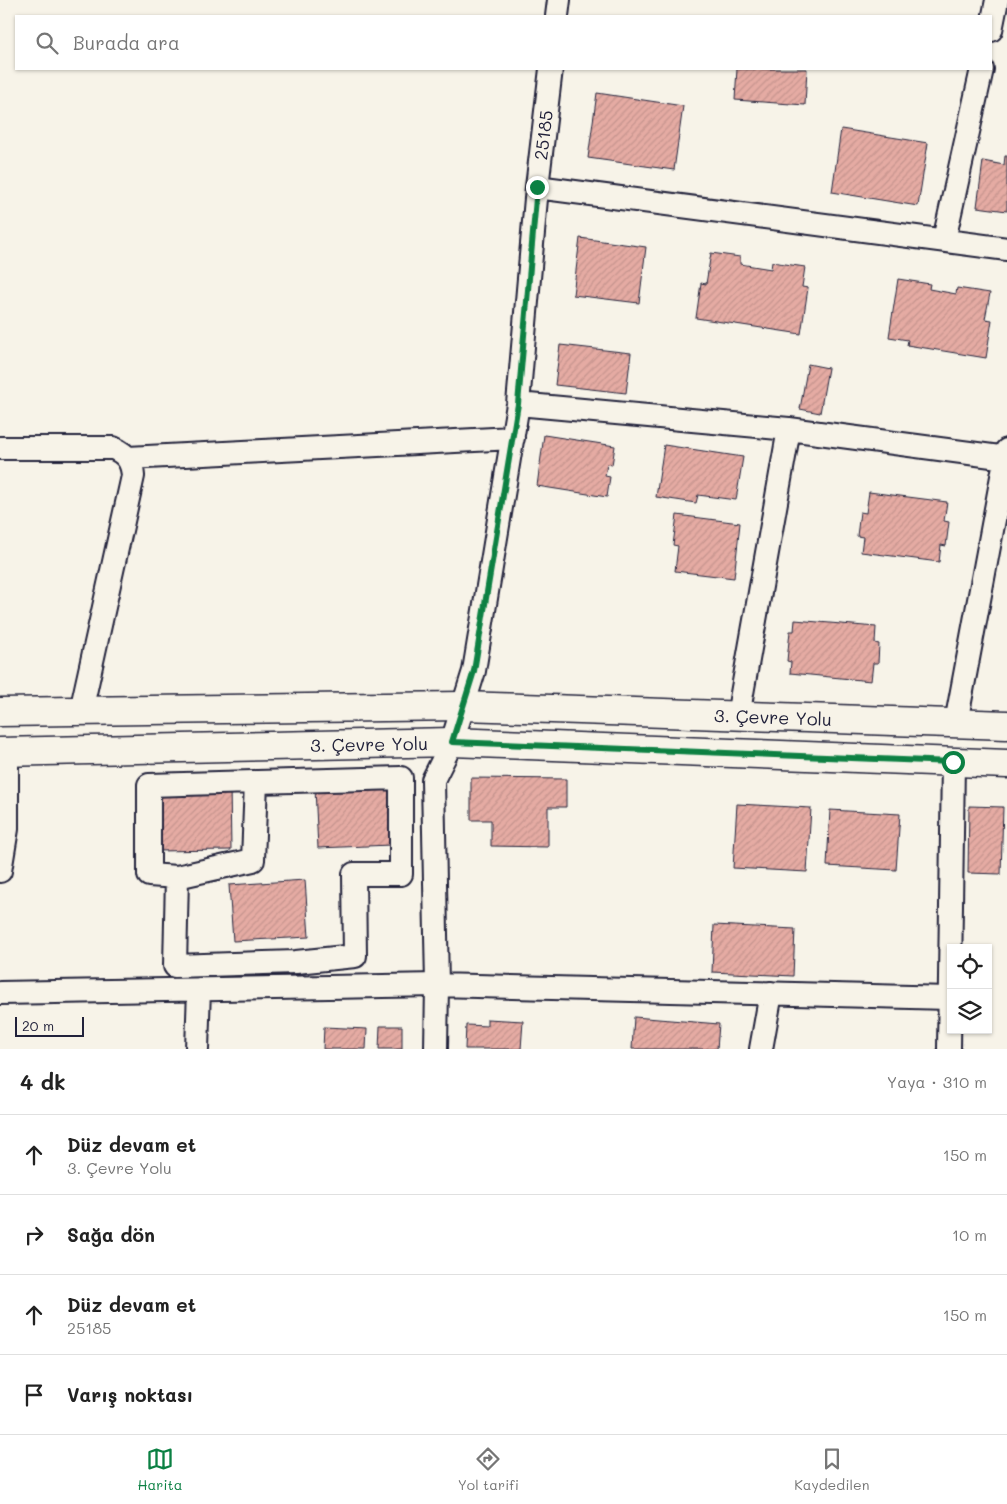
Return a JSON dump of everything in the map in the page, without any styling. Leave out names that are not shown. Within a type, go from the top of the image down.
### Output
[{"type":"main road","name":"3. Çevre Yolu","points":[[0,712],[463,706],[1007,725]]},
{"type":"main road","name":"3. Çevre Yolu","points":[[3,752],[452,742],[1007,764]]},
{"type":"street","points":[[557,15],[559,0]]},
{"type":"street","points":[[992,25],[997,0]]},
{"type":"street","name":"25185","points":[[436,1049],[437,985],[432,780],[452,742],[474,671],[518,404],[537,187],[551,70]]},
{"type":"street","points":[[944,240],[982,70]]},
{"type":"street","points":[[537,187],[1007,248]]},
{"type":"street","points":[[518,404],[789,429],[1006,455],[956,723]]},
{"type":"street","points":[[738,716],[789,429]]},
{"type":"street","points":[[128,458],[513,438]]},
{"type":"street","points":[[0,448],[114,448],[122,451],[132,467],[132,476],[81,710]]},
{"type":"street","points":[[0,871],[7,829],[3,752]]},
{"type":"street","points":[[949,989],[953,762]]},
{"type":"street","points":[[177,877],[175,966],[296,962],[355,956],[354,874],[401,874],[401,778],[149,784],[149,875],[177,877],[253,860],[256,782]]},
{"type":"street","points":[[296,962],[296,988]]},
{"type":"street","points":[[0,993],[437,985],[947,998]]},
{"type":"street","points":[[197,1049],[199,990]]},
{"type":"street","points":[[762,1049],[771,993]]},
{"type":"street","points":[[949,1034],[949,1049]]},
{"type":"building","points":[[737,70],[807,70],[805,105],[735,100]]},
{"type":"building","points":[[597,93],[683,106],[674,170],[588,158]]},
{"type":"building","points":[[841,129],[928,143],[918,206],[832,192]]},
{"type":"building","points":[[1005,156],[1007,156],[1007,211],[977,207],[983,161],[1004,165]]},
{"type":"building","points":[[580,238],[646,247],[639,303],[573,295]]},
{"type":"building","points":[[711,253],[740,257],[740,264],[771,269],[772,262],[805,267],[802,287],[808,288],[801,334],[696,318],[701,283],[706,284]]},
{"type":"building","points":[[898,279],[930,284],[929,289],[956,294],[957,288],[990,293],[985,319],[992,320],[986,358],[907,345],[908,340],[889,337]]},
{"type":"building","points":[[560,345],[631,353],[626,393],[555,385]]},
{"type":"building","points":[[808,364],[828,368],[820,413],[800,409]]},
{"type":"building","points":[[544,435],[615,446],[612,465],[607,464],[605,476],[610,477],[607,497],[537,486]]},
{"type":"building","points":[[664,445],[743,457],[736,500],[698,495],[696,503],[656,497]]},
{"type":"building","points":[[869,492],[947,502],[944,521],[949,522],[946,546],[941,545],[939,562],[861,552],[863,537],[857,536],[860,512],[866,513]]},
{"type":"building","points":[[677,515],[740,523],[734,578],[675,571],[678,546],[673,545]]},
{"type":"building","points":[[795,620],[876,627],[875,643],[879,644],[878,663],[873,663],[871,681],[790,673],[791,662],[787,661],[790,631],[794,631]]},
{"type":"building","points":[[471,778],[566,779],[566,807],[548,807],[548,847],[491,846],[491,820],[471,820]]},
{"type":"building","points":[[230,786],[231,850],[154,851],[153,787]]},
{"type":"building","points":[[389,786],[391,845],[318,848],[315,789]]},
{"type":"building","points":[[737,804],[811,808],[807,872],[733,868]]},
{"type":"building","points":[[969,806],[1003,807],[1001,874],[968,873]]},
{"type":"building","points":[[830,810],[900,814],[896,870],[827,866]]},
{"type":"building","points":[[305,880],[309,937],[233,941],[229,885]]},
{"type":"building","points":[[714,925],[795,929],[793,976],[712,972]]},
{"type":"building","points":[[634,1017],[719,1024],[717,1049],[632,1049]]},
{"type":"building","points":[[487,1019],[523,1021],[521,1049],[465,1049],[466,1025],[487,1026]]},
{"type":"building","points":[[380,1026],[402,1026],[402,1049],[379,1049]]},
{"type":"building","points":[[324,1027],[367,1029],[366,1049],[323,1049]]},
{"type":"route","points":[[537,187],[518,404],[474,671],[452,742],[953,762]]}]
